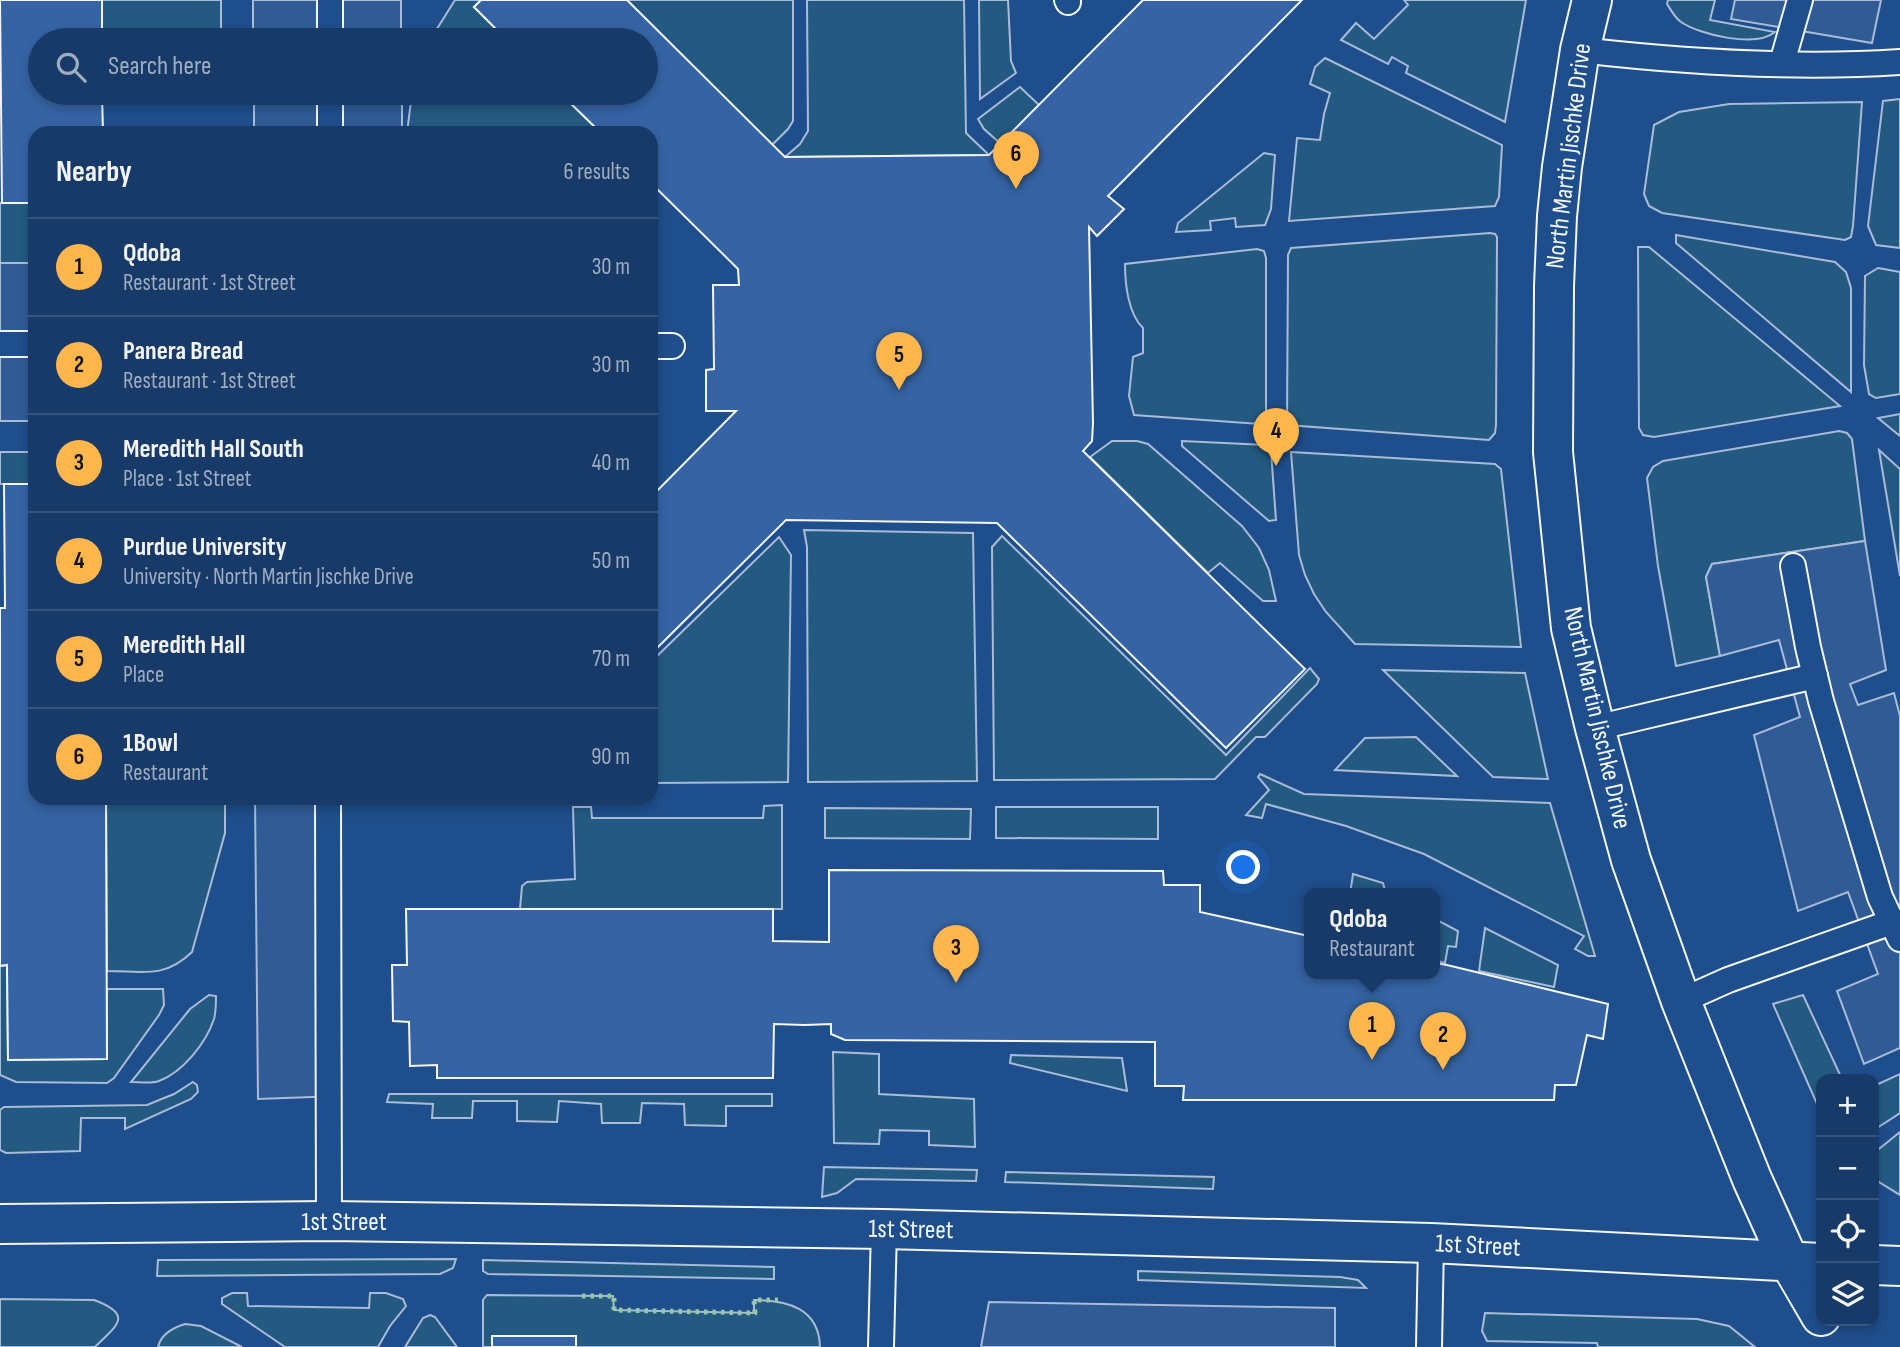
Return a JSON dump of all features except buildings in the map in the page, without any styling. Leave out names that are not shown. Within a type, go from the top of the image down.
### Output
[{"type":"street","name":"North Martin Jischke Drive","points":[[1592,0],[1580,50],[1557,216],[1554,286],[1553,452],[1571,628],[1631,860],[1681,1001],[1752,1179],[1805,1262],[1816,1299]]},
{"type":"street","name":"1st Street","points":[[0,1224],[329,1221],[884,1229],[1432,1243],[1805,1262]]},
{"type":"street","points":[[1879,1265],[1900,1266]]},
{"type":"street","points":[[1826,1326],[1832,1347]]},
{"type":"lane","points":[[330,0],[330,28]]},
{"type":"lane","points":[[1782,64],[1800,0]]},
{"type":"lane","points":[[1580,50],[1644,57],[1782,64],[1900,62]]},
{"type":"lane","points":[[330,105],[330,126]]},
{"type":"lane","points":[[0,344],[28,344]]},
{"type":"lane","points":[[1681,1001],[1728,980],[1896,930],[1880,897],[1815,677],[1793,566]]},
{"type":"lane","points":[[1595,728],[1815,677]]},
{"type":"lane","points":[[328,805],[329,1221]]},
{"type":"lane","points":[[881,1347],[884,1229]]},
{"type":"lane","points":[[1429,1347],[1432,1243]]},
{"type":"shaded area","points":[[102,0],[221,0],[221,28],[102,28]]},
{"type":"shaded area","points":[[253,0],[401,0],[401,28],[253,28]]},
{"type":"shaded area","points":[[455,0],[481,0],[474,7],[495,28],[438,28]]},
{"type":"shaded area","points":[[627,0],[793,0],[793,121],[788,129],[772,145],[658,28]]},
{"type":"shaded area","points":[[807,0],[964,0],[966,133],[989,155],[785,157],[800,144],[808,131]]},
{"type":"shaded area","points":[[979,0],[1008,0],[1011,61],[1016,73],[980,99]]},
{"type":"shaded area","points":[[1404,0],[1526,0],[1505,122],[1406,73],[1408,66],[1392,57],[1388,64],[1341,40],[1356,23],[1374,39],[1408,5]]},
{"type":"shaded area","points":[[1668,0],[1715,0],[1710,20],[1775,32],[1755,39],[1714,35],[1690,27],[1679,20],[1667,4]]},
{"type":"shaded area","points":[[1735,0],[1881,0],[1872,43],[1731,19]]},
{"type":"shaded area","points":[[1325,58],[1502,145],[1499,197],[1495,206],[1289,221],[1297,138],[1320,140],[1330,93],[1310,84],[1315,67]]},
{"type":"shaded area","points":[[1020,87],[1039,105],[1001,144],[984,129],[978,119]]},
{"type":"shaded area","points":[[1900,99],[1900,248],[1876,245],[1868,226],[1883,101]]},
{"type":"shaded area","points":[[1862,102],[1853,226],[1851,237],[1845,240],[1662,213],[1649,206],[1644,194],[1654,125],[1679,112],[1729,104]]},
{"type":"shaded area","points":[[254,105],[402,105],[402,126],[254,126]]},
{"type":"shaded area","points":[[410,105],[572,105],[594,126],[408,126]]},
{"type":"shaded area","points":[[1264,153],[1275,155],[1271,209],[1265,225],[1236,227],[1235,218],[1210,221],[1211,230],[1176,232],[1178,223]]},
{"type":"shaded area","points":[[0,203],[28,203],[28,263],[0,263]]},
{"type":"shaded area","points":[[1490,233],[1497,237],[1496,425],[1495,433],[1489,440],[1287,425],[1288,255],[1291,248]]},
{"type":"shaded area","points":[[1676,235],[1835,262],[1846,272],[1851,288],[1851,392],[1676,243]]},
{"type":"shaded area","points":[[1638,247],[1649,247],[1840,406],[1654,437],[1643,435],[1639,428]]},
{"type":"shaded area","points":[[1257,249],[1264,251],[1266,258],[1264,422],[1260,424],[1134,415],[1129,396],[1133,357],[1143,353],[1143,328],[1131,307],[1125,264]]},
{"type":"shaded area","points":[[0,263],[28,263],[28,421],[0,421]]},
{"type":"shaded area","points":[[1878,268],[1900,272],[1900,394],[1876,398],[1869,394],[1864,365],[1865,276]]},
{"type":"shaded area","points":[[1900,414],[1900,436],[1878,418]]},
{"type":"shaded area","points":[[1839,431],[1847,433],[1852,439],[1865,541],[1712,564],[1706,577],[1720,656],[1676,666],[1658,566],[1647,478],[1653,467],[1663,461]]},
{"type":"shaded area","points":[[1112,441],[1148,444],[1242,526],[1259,548],[1269,570],[1276,601],[1263,601],[1220,563],[1208,573],[1090,457]]},
{"type":"shaded area","points":[[1182,441],[1266,445],[1271,451],[1276,520],[1269,521],[1182,446]]},
{"type":"shaded area","points":[[1879,450],[1900,469],[1900,576]]},
{"type":"shaded area","points":[[0,452],[28,452],[28,484],[0,484]]},
{"type":"shaded area","points":[[1291,452],[1495,464],[1501,469],[1521,647],[1355,644],[1326,612],[1305,575],[1299,555]]},
{"type":"shaded area","points":[[804,530],[973,533],[977,781],[808,782],[807,547]]},
{"type":"shaded area","points":[[1002,536],[1226,755],[1310,668],[1319,679],[1317,684],[1265,737],[1256,737],[1215,779],[994,780],[992,547]]},
{"type":"shaded area","points":[[779,537],[791,555],[788,782],[658,783],[658,655]]},
{"type":"shaded area","points":[[1865,541],[1886,670],[1850,684],[1858,705],[1894,693],[1900,716],[1900,1048],[1864,1064],[1837,991],[1878,974],[1848,892],[1798,911],[1754,735],[1800,717],[1779,640],[1720,656],[1706,577],[1712,564]]},
{"type":"shaded area","points":[[1383,670],[1525,673],[1548,779],[1493,777]]},
{"type":"shaded area","points":[[1416,737],[1457,776],[1335,770],[1365,738]]},
{"type":"shaded area","points":[[1260,774],[1304,794],[1550,803],[1595,956],[1588,956],[1575,949],[1584,936],[1424,854],[1346,826],[1266,804],[1262,818],[1246,815],[1269,790],[1258,777]]},
{"type":"shaded area","points":[[106,805],[225,805],[225,833],[192,952],[182,961],[162,970],[107,971]]},
{"type":"shaded area","points":[[255,805],[338,805],[339,1096],[258,1099]]},
{"type":"shaded area","points":[[782,805],[782,909],[520,909],[522,886],[527,882],[575,879],[573,807],[591,807],[592,818],[763,818],[764,806]]},
{"type":"shaded area","points":[[996,807],[1158,807],[1158,839],[996,838]]},
{"type":"shaded area","points":[[825,808],[971,809],[970,839],[825,838]]},
{"type":"shaded area","points":[[1353,874],[1383,883],[1384,888],[1351,888]]},
{"type":"shaded area","points":[[1440,922],[1458,931],[1456,947],[1448,946],[1445,963],[1440,962]]},
{"type":"shaded area","points":[[1485,928],[1558,965],[1554,987],[1479,971]]},
{"type":"shaded area","points":[[7,965],[8,1060],[107,1059],[107,989],[163,989],[164,1005],[114,1078],[107,1083],[16,1082],[0,1075],[0,966]]},
{"type":"shaded area","points":[[209,995],[216,996],[214,1019],[205,1038],[185,1064],[159,1081],[131,1082],[190,1009]]},
{"type":"shaded area","points":[[1803,995],[1840,1074],[1816,1074],[1816,1102],[1773,1004]]},
{"type":"shaded area","points":[[833,1052],[879,1054],[879,1094],[974,1099],[975,1147],[929,1145],[929,1131],[880,1130],[879,1144],[834,1143]]},
{"type":"shaded area","points":[[1011,1055],[1122,1058],[1127,1091],[1010,1063]]},
{"type":"shaded area","points":[[1900,1074],[1900,1113],[1879,1127],[1879,1084]]},
{"type":"shaded area","points":[[193,1082],[197,1085],[198,1092],[191,1099],[125,1129],[125,1118],[81,1118],[80,1151],[6,1153],[0,1150],[0,1110],[4,1107],[147,1105],[174,1094]]},
{"type":"shaded area","points":[[389,1094],[772,1094],[772,1106],[726,1106],[726,1126],[685,1125],[684,1104],[642,1103],[640,1123],[602,1123],[601,1104],[559,1101],[557,1122],[517,1121],[517,1101],[473,1101],[472,1118],[432,1118],[433,1104],[387,1102]]},
{"type":"shaded area","points":[[1900,1132],[1900,1195],[1879,1182],[1879,1149]]},
{"type":"shaded area","points":[[824,1167],[977,1170],[976,1181],[856,1179],[837,1193],[822,1197]]},
{"type":"shaded area","points":[[1006,1172],[1214,1177],[1213,1189],[1005,1182]]},
{"type":"shaded area","points":[[456,1259],[453,1268],[440,1274],[157,1276],[158,1260]]},
{"type":"shaded area","points":[[483,1260],[774,1267],[774,1279],[488,1274],[483,1271]]},
{"type":"shaded area","points":[[1138,1271],[1340,1277],[1358,1280],[1366,1288],[1138,1280]]},
{"type":"shaded area","points":[[232,1293],[247,1293],[248,1306],[369,1308],[370,1293],[386,1293],[403,1299],[406,1306],[378,1347],[285,1347],[222,1304],[222,1298]]},
{"type":"shaded area","points":[[487,1295],[613,1296],[614,1310],[754,1313],[754,1300],[766,1300],[789,1305],[807,1315],[814,1323],[820,1347],[576,1347],[575,1336],[492,1336],[492,1347],[483,1347],[483,1300]]},
{"type":"shaded area","points":[[0,1299],[94,1300],[114,1311],[118,1321],[95,1347],[0,1347]]},
{"type":"shaded area","points":[[989,1302],[1335,1308],[1335,1347],[981,1347]]},
{"type":"shaded area","points":[[1485,1313],[1697,1319],[1729,1326],[1755,1347],[1598,1347],[1597,1343],[1487,1341],[1482,1331]]},
{"type":"shaded area","points":[[430,1315],[435,1317],[457,1347],[405,1347],[423,1318]]},
{"type":"shaded area","points":[[185,1324],[201,1326],[242,1347],[158,1347],[168,1332]]},
{"type":"hedge","points":[[582,1296],[614,1296],[614,1310],[755,1313],[754,1300],[778,1300]]},
{"type":"place","name":"1Bowl","points":[[1016,189]]},
{"type":"place","name":"Meredith Hall","points":[[899,390]]},
{"type":"place","name":"Purdue University","points":[[1276,466]]},
{"type":"place","name":"Meredith Hall South","points":[[956,983]]},
{"type":"place","name":"Qdoba","points":[[1372,1060]]},
{"type":"place","name":"Panera Bread","points":[[1443,1070]]}]
